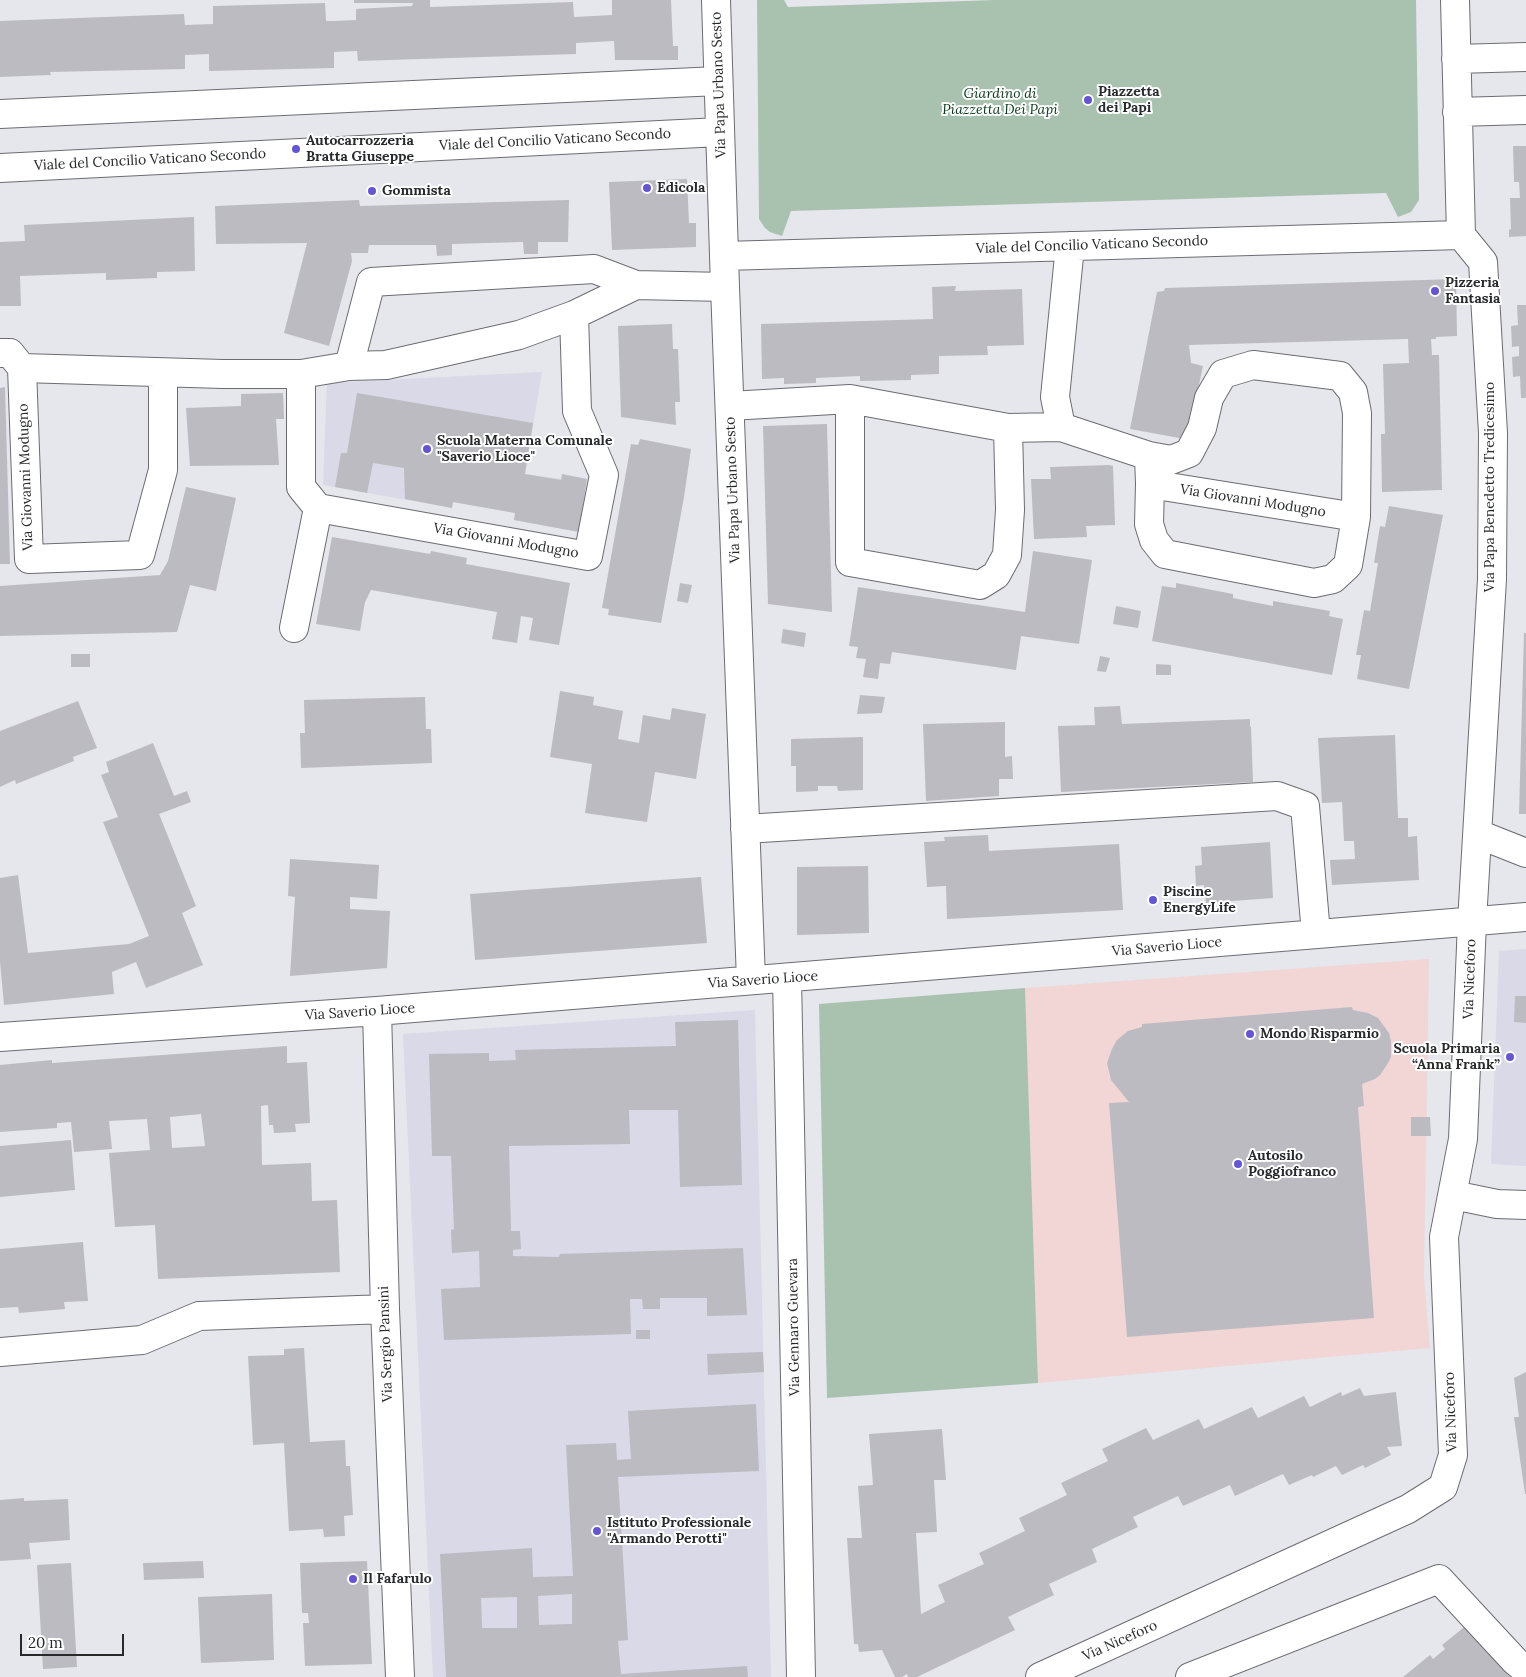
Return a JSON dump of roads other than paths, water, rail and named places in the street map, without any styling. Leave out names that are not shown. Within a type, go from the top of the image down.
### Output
[{"type":"street","name":"Via Papa Urbano Sesto","points":[[716,0],[751,980]]},
{"type":"street","points":[[1454,0],[1460,235]]},
{"type":"street","points":[[1456,59],[1526,57]]},
{"type":"street","points":[[0,114],[718,81]]},
{"type":"street","points":[[1457,112],[1526,110]]},
{"type":"street","name":"Viale del Concilio Vaticano Secondo","points":[[0,168],[720,132]]},
{"type":"street","name":"Viale del Concilio Vaticano Secondo","points":[[724,256],[1460,235]]},
{"type":"street","name":"Via Papa Benedetto Tredicesimo","points":[[1460,235],[1483,262],[1493,433],[1492,579],[1472,922]]},
{"type":"street","points":[[1061,427],[1056,397],[1070,246]]},
{"type":"street","points":[[349,366],[371,282],[594,269],[636,285],[725,287]]},
{"type":"street","points":[[0,353],[10,353],[22,368],[163,373],[301,374],[349,366],[386,366],[519,335],[574,315],[636,285]]},
{"type":"street","name":"Via Giovanni Modugno","points":[[318,508],[588,556],[604,476],[577,411],[574,315]]},
{"type":"street","points":[[730,406],[850,399],[1008,428],[1061,427],[1148,456],[1171,460],[1189,453],[1202,428],[1209,398],[1223,374],[1253,365],[1340,376],[1353,392],[1357,414],[1356,517],[1348,565],[1333,579],[1314,584],[1165,554],[1154,540],[1149,524],[1150,484],[1148,456]]},
{"type":"street","name":"Via Giovanni Modugno","points":[[22,368],[29,559],[140,555],[163,470],[163,373]]},
{"type":"street","points":[[294,628],[318,508],[301,487],[301,374]]},
{"type":"street","points":[[850,399],[850,562],[980,585],[996,575],[1007,555],[1010,510],[1008,428]]},
{"type":"street","name":"Via Giovanni Modugno","points":[[1150,484],[1356,517]]},
{"type":"street","points":[[745,829],[1277,796],[1305,806],[1316,934]]},
{"type":"street","points":[[1478,834],[1526,853]]},
{"type":"street","name":"Via Saverio Lioce","points":[[0,1037],[377,1011],[1526,917]]},
{"type":"street","name":"Via Niceforo","points":[[1040,1677],[1408,1509],[1443,1487],[1453,1455],[1444,1237],[1463,1138],[1472,922]]},
{"type":"street","name":"Via Gennaro Guevara","points":[[786,978],[802,1677]]},
{"type":"street","name":"Via Sergio Pansini","points":[[377,1011],[385,1308],[400,1677]]},
{"type":"street","points":[[1453,1196],[1497,1204],[1526,1205]]},
{"type":"street","points":[[0,1352],[142,1340],[199,1316],[385,1308]]},
{"type":"street","points":[[1190,1677],[1439,1579],[1515,1661],[1526,1670]]},
{"type":"place","name":"Piazzetta dei Papi","points":[[1088,100]]},
{"type":"place","name":"Autocarrozzeria Bratta Giuseppe","points":[[296,149]]},
{"type":"place","name":"Edicola","points":[[647,188]]},
{"type":"place","name":"Gommista","points":[[372,191]]},
{"type":"place","name":"Pizzeria Fantasia","points":[[1435,291]]},
{"type":"place","name":"Scuola Materna Comunale \"Saverio Lioce\"","points":[[427,449]]},
{"type":"place","name":"Piscine EnergyLife","points":[[1153,900]]},
{"type":"place","name":"Mondo Risparmio","points":[[1250,1034]]},
{"type":"place","name":"Scuola Primaria “Anna Frank”","points":[[1510,1057]]},
{"type":"place","name":"Autosilo Poggiofranco","points":[[1238,1164]]},
{"type":"place","name":"Istituto Professionale \"Armando Perotti\"","points":[[597,1531]]},
{"type":"place","name":"Il Fafarulo","points":[[353,1579]]},
{"type":"park label","name":"Giardino di Piazzetta Dei Papi","points":[[1000,102]]}]
